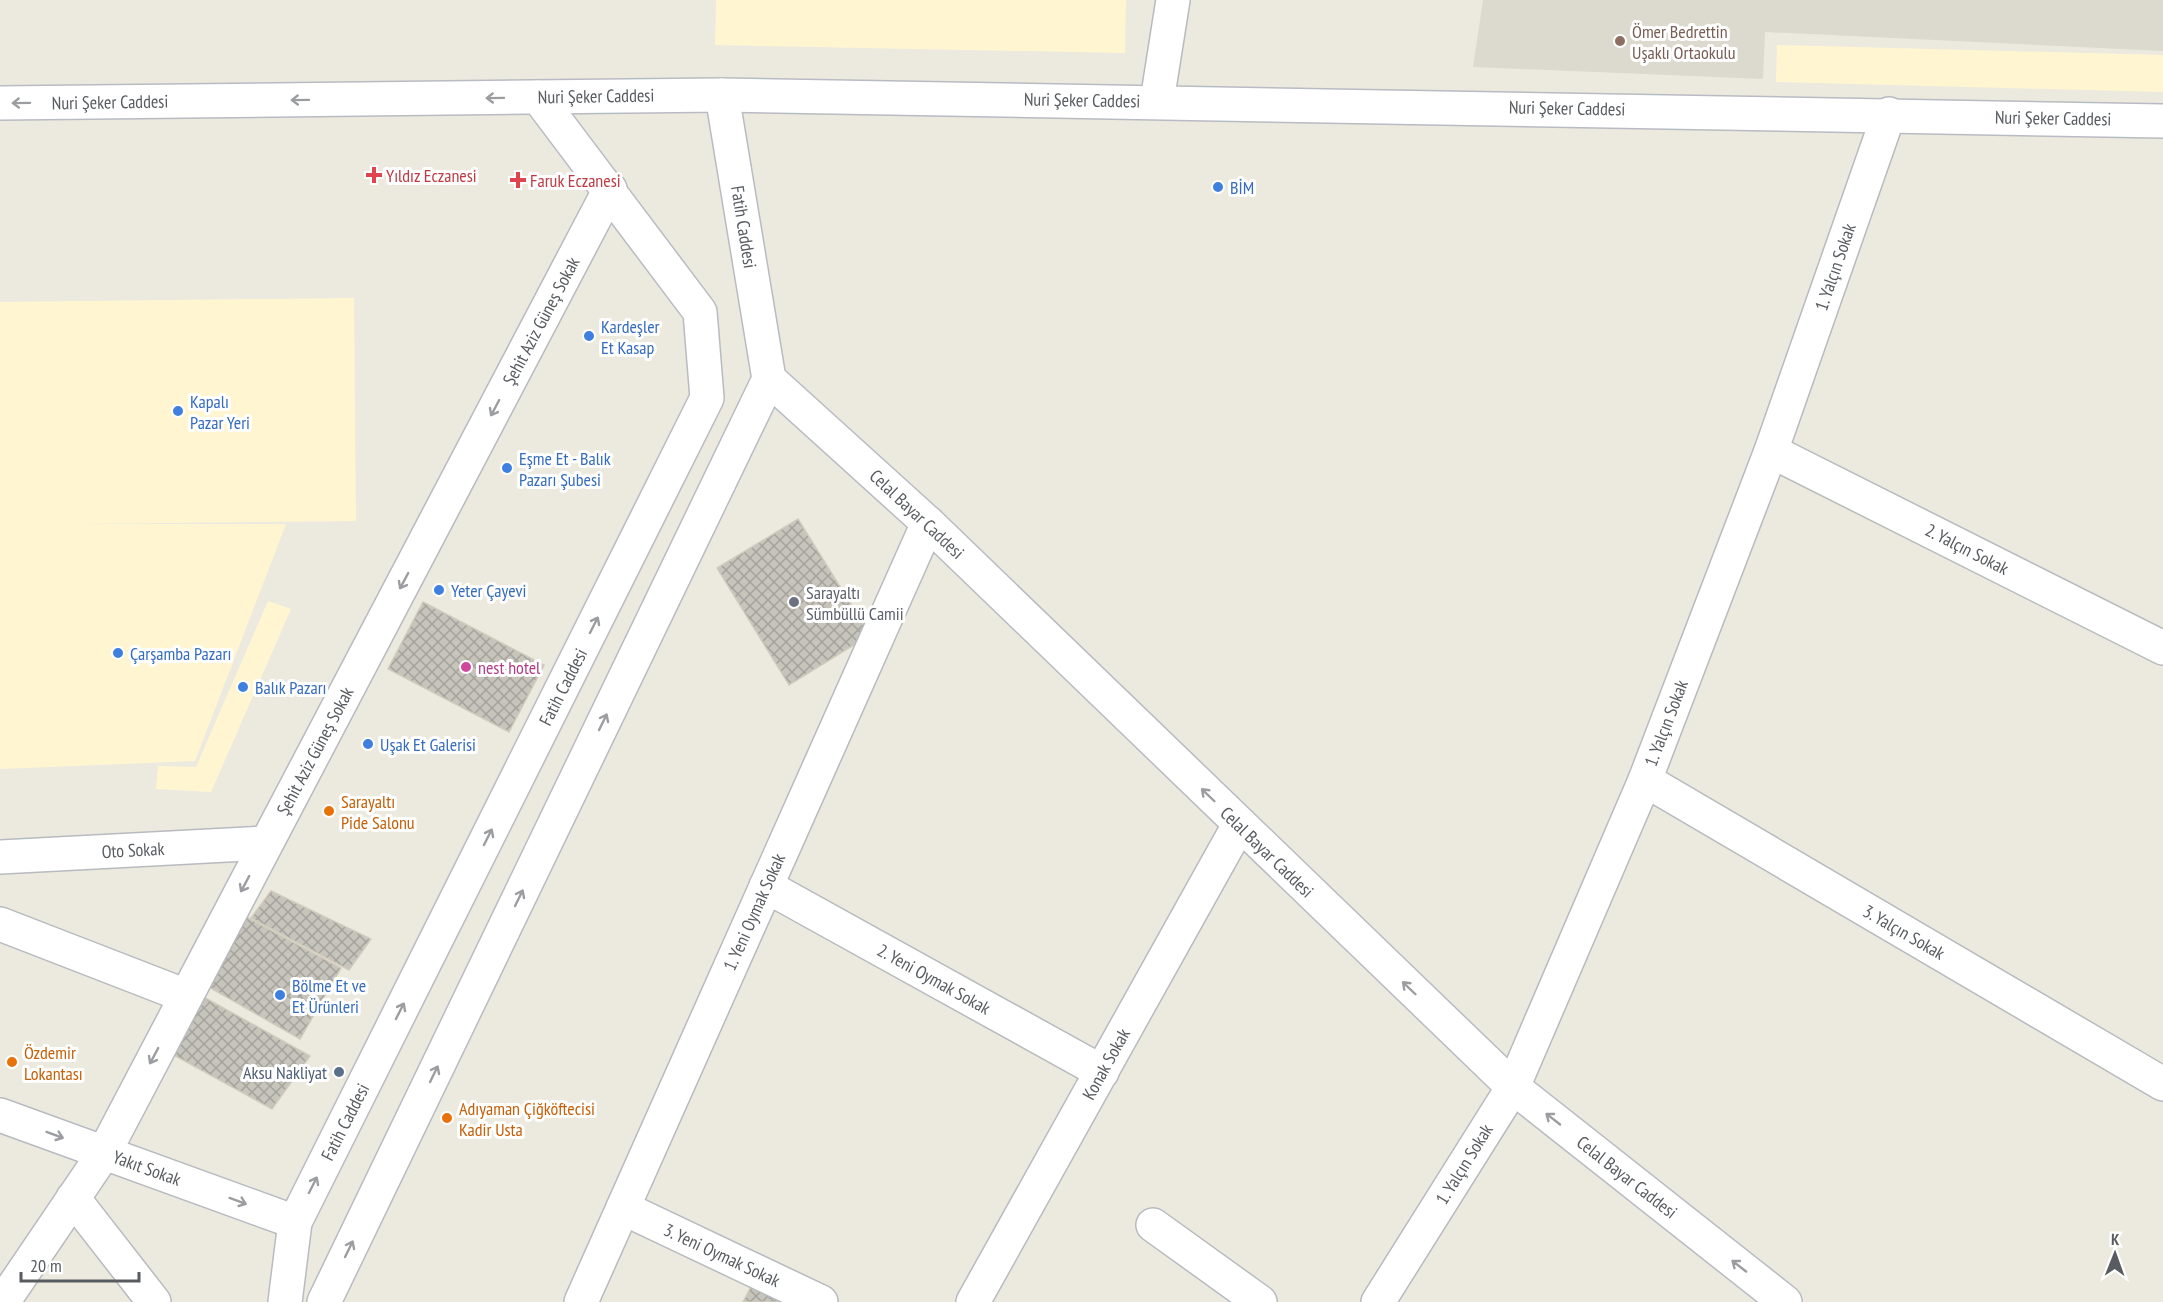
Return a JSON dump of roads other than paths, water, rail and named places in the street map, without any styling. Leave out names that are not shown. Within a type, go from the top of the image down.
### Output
[{"type":"street","points":[[1157,101],[1173,0]]},
{"type":"street","name":"Nuri Şeker Caddesi","points":[[0,103],[722,95],[2163,120]]},
{"type":"street","name":"Fatih Caddesi","points":[[722,95],[769,379]]},
{"type":"street","name":"Fatih Caddesi","points":[[285,1302],[294,1222],[707,398],[700,312],[610,189],[538,97]]},
{"type":"street","name":"1. Yalçın Sokak","points":[[1378,1302],[1513,1087],[1645,780],[1771,450],[1889,114]]},
{"type":"street","name":"Şehit Aziz Güneş Sokak","points":[[3,1302],[104,1153],[610,189]]},
{"type":"street","points":[[324,1302],[769,379]]},
{"type":"street","name":"Celal Bayar Caddesi","points":[[769,379],[928,523],[1513,1087],[1785,1302]]},
{"type":"street","name":"2. Yalçın Sokak","points":[[1771,450],[2163,648]]},
{"type":"street","name":"1. Yeni Oymak Sokak","points":[[581,1302],[928,523]]},
{"type":"street","name":"3. Yalçın Sokak","points":[[1645,780],[2163,1084]]},
{"type":"street","name":"Konak Sokak","points":[[973,1302],[1239,825]]},
{"type":"street","name":"Oto Sokak","points":[[0,857],[266,843]]},
{"type":"street","name":"2. Yeni Oymak Sokak","points":[[766,886],[1102,1072]]},
{"type":"street","points":[[0,924],[186,996]]},
{"type":"street","name":"Yakıt Sokak","points":[[0,1115],[294,1222]]},
{"type":"street","points":[[73,1198],[154,1302]]},
{"type":"street","name":"3. Yeni Oymak Sokak","points":[[623,1209],[821,1302]]},
{"type":"street","points":[[1153,1225],[1260,1302]]},
{"type":"place","name":"Ömer Bedrettin Uşaklı Ortaokulu","points":[[1620,41]]},
{"type":"place","name":"Yıldız Eczanesi","points":[[374,175]]},
{"type":"place","name":"Faruk Eczanesi","points":[[518,180]]},
{"type":"place","name":"BİM","points":[[1218,187]]},
{"type":"place","name":"Kardeşler Et Kasap","points":[[589,336]]},
{"type":"place","name":"Kapalı Pazar Yeri","points":[[178,411]]},
{"type":"place","name":"Eşme Et - Balık Pazarı Şubesi","points":[[507,468]]},
{"type":"place","name":"Yeter Çayevi","points":[[439,590]]},
{"type":"place","name":"Sarayaltı Sümbüllü Camii","points":[[794,602]]},
{"type":"place","name":"Çarşamba Pazarı","points":[[118,653]]},
{"type":"place","name":"nest hotel","points":[[466,667]]},
{"type":"place","name":"Balık Pazarı","points":[[243,687]]},
{"type":"place","name":"Uşak Et Galerisi","points":[[368,744]]},
{"type":"place","name":"Sarayaltı Pide Salonu","points":[[329,811]]},
{"type":"place","name":"Bölme Et ve Et Ürünleri","points":[[280,995]]},
{"type":"place","name":"Özdemir Lokantası","points":[[12,1062]]},
{"type":"place","name":"Aksu Nakliyat","points":[[339,1072]]},
{"type":"place","name":"Adıyaman Çiğköftecisi Kadir Usta","points":[[447,1118]]}]
